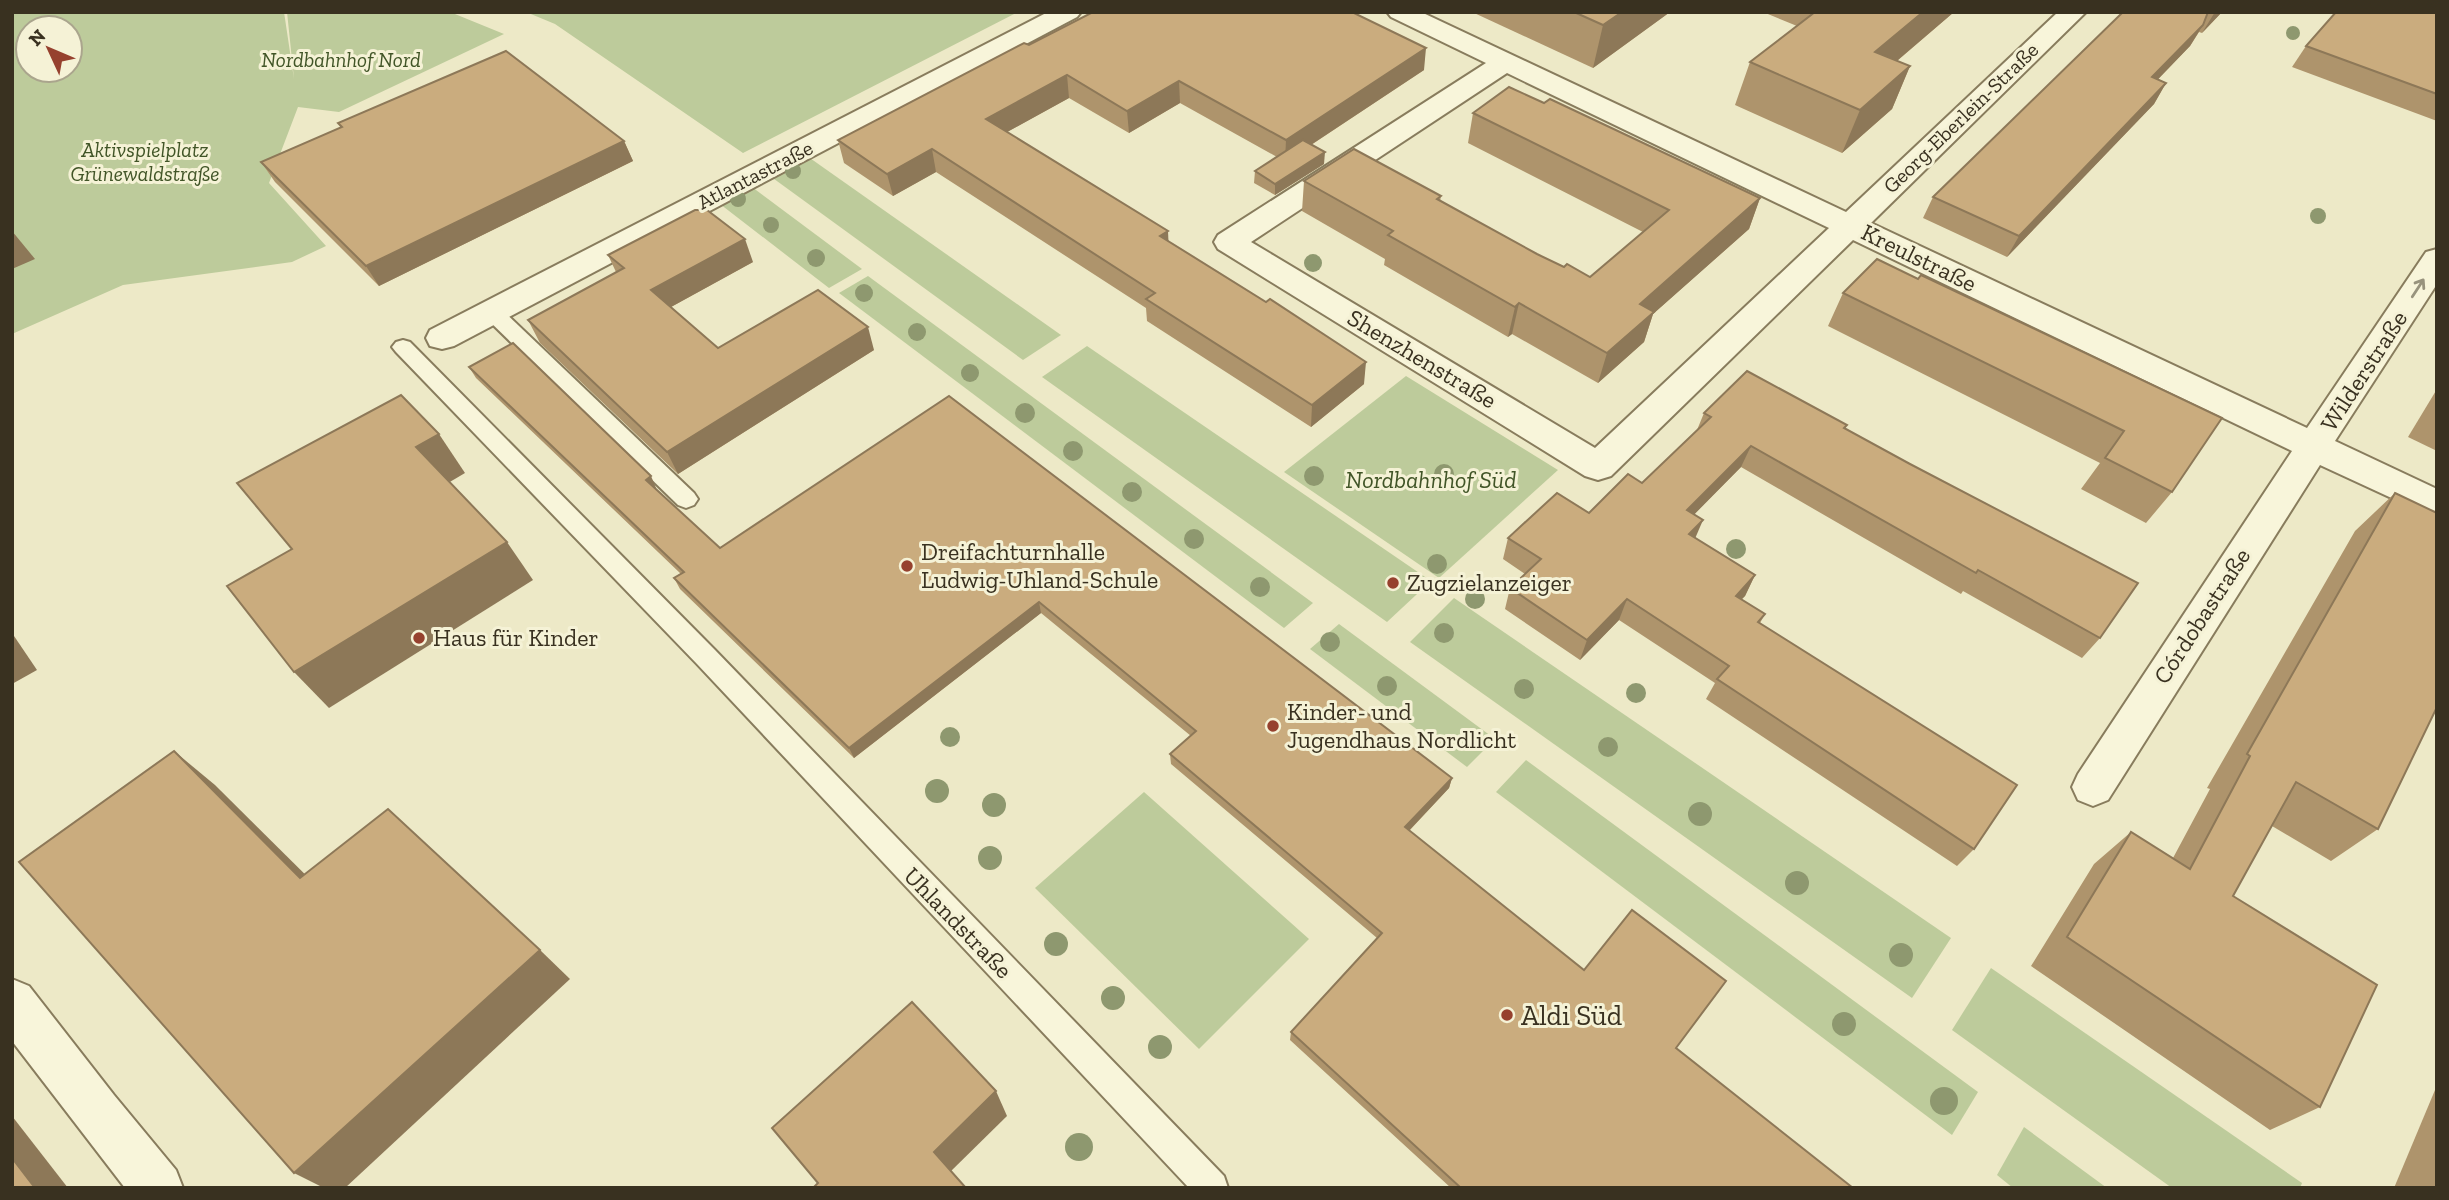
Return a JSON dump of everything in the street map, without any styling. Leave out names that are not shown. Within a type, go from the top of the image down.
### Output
[{"type":"street","name":"Atlantastraße","points":[[442,338],[1068,12]]},
{"type":"street","name":"Kreulstraße","points":[[1400,12],[2437,505]]},
{"type":"street","name":"Georg-Eberlein-Straße","points":[[1850,225],[2073,12]]},
{"type":"street","name":"Shenzhenstraße","points":[[1506,62],[1229,242],[1598,467],[1850,225]]},
{"type":"street","name":"Wilderstraße","points":[[2314,447],[2437,258]]},
{"type":"street","name":"Córdobastraße","points":[[2093,787],[2314,447]]},
{"type":"street","points":[[12,1002],[96,1113],[158,1188]]},
{"type":"lane","points":[[492,312],[685,499]]},
{"type":"lane","name":"Uhlandstraße","points":[[403,347],[706,657],[1212,1188]]},
{"type":"green space","name":"Aktivspielplatz Grünewaldstraße","points":[[12,12],[284,12],[294,79],[287,12],[450,12],[504,34],[339,112],[298,107],[269,183],[326,246],[292,262],[123,285],[12,334]]},
{"type":"green space","points":[[526,12],[1018,12],[743,153],[555,24]]},
{"type":"green space","points":[[807,156],[1061,335],[1023,360],[770,176]]},
{"type":"green space","points":[[752,187],[862,269],[829,288],[720,204]]},
{"type":"green space","points":[[868,276],[1313,603],[1284,628],[839,293]]},
{"type":"green space","points":[[1087,346],[1431,581],[1387,622],[1042,377]]},
{"type":"green space","name":"Nordbahnhof Süd","points":[[1406,376],[1558,470],[1439,578],[1284,472]]},
{"type":"green space","points":[[1454,598],[1951,938],[1912,998],[1410,642]]},
{"type":"green space","points":[[1339,624],[1495,739],[1467,767],[1310,649]]},
{"type":"green space","points":[[1526,760],[1978,1092],[1952,1135],[1496,792]]},
{"type":"green space","points":[[1144,792],[1309,939],[1199,1049],[1035,888]]},
{"type":"green space","points":[[1991,968],[2302,1183],[2300,1188],[2172,1188],[1952,1030]]},
{"type":"green space","points":[[2024,1127],[2107,1188],[2013,1188],[1997,1175]]},
{"type":"building","points":[[1093,12],[1352,12],[1426,48],[1286,140],[1179,81],[1127,111],[1067,75],[986,119],[1168,231],[1160,236],[1266,302],[1270,299],[1366,362],[1312,405],[1146,299],[1155,293],[932,149],[887,174],[838,140],[1024,43],[1029,45]]},
{"type":"building","points":[[1574,12],[1622,12],[1603,25]]},
{"type":"building","points":[[1815,12],[1923,12],[1875,52],[1910,66],[1860,110],[1750,62]]},
{"type":"building","points":[[2123,12],[2208,12],[2203,25],[2152,77],[2166,83],[2019,236],[1933,197]]},
{"type":"building","points":[[2336,12],[2437,12],[2437,94],[2306,46]]},
{"type":"building","points":[[506,51],[624,141],[366,266],[261,162],[342,127],[338,123]]},
{"type":"building","points":[[1509,87],[1544,103],[1550,99],[1760,198],[1640,304],[1654,312],[1607,353],[1519,303],[1515,307],[1388,235],[1393,231],[1304,181],[1354,149],[1441,196],[1437,199],[1537,254],[1564,267],[1567,264],[1590,277],[1669,210],[1473,113]]},
{"type":"building","points":[[1303,140],[1325,152],[1275,184],[1255,171]]},
{"type":"building","points":[[695,210],[707,210],[745,239],[651,290],[718,348],[818,290],[868,327],[667,452],[528,320],[624,268],[608,255]]},
{"type":"building","points":[[1877,259],[1918,279],[1921,275],[2222,418],[2172,492],[2105,458],[2124,431],[1843,293]]},
{"type":"building","points":[[513,343],[651,476],[646,480],[720,548],[949,396],[1452,778],[1405,827],[1584,970],[1632,910],[1726,981],[1676,1048],[1853,1188],[1461,1188],[1291,1032],[1382,933],[1170,754],[1196,731],[1039,602],[849,748],[674,578],[684,572],[469,367]]},
{"type":"building","points":[[1747,371],[1847,425],[1844,428],[1910,464],[2138,583],[2100,638],[1978,570],[1976,573],[1751,446],[1687,510],[1703,520],[1689,534],[1755,575],[1736,596],[1765,614],[1758,622],[2017,785],[1974,849],[1717,679],[1729,666],[1627,599],[1587,640],[1510,588],[1541,559],[1508,538],[1557,493],[1589,513],[1628,474],[1642,483],[1711,417],[1704,413]]},
{"type":"building","points":[[401,395],[439,434],[416,447],[507,542],[294,672],[227,586],[292,549],[237,483]]},
{"type":"building","points":[[2395,493],[2437,513],[2437,707],[2378,829],[2296,782],[2233,896],[2377,985],[2320,1107],[2067,937],[2131,832],[2190,869],[2250,756],[2247,754]]},
{"type":"building","points":[[174,751],[300,878],[388,809],[540,950],[294,1173],[19,862]]},
{"type":"building","points":[[912,1002],[996,1091],[934,1152],[966,1188],[813,1188],[818,1183],[772,1128]]},
{"type":"building","points":[[12,1158],[35,1188],[12,1188]]},
{"type":"place","name":"Dreifachturnhalle Ludwig-Uhland-Schule","points":[[907,566]]},
{"type":"place","name":"Zugzielanzeiger","points":[[1393,583]]},
{"type":"place","name":"Haus für Kinder","points":[[419,638]]},
{"type":"place","name":"Kinder- und Jugendhaus Nordlicht","points":[[1273,726]]},
{"type":"place","name":"Aldi Süd","points":[[1507,1015]]},
{"type":"park label","name":"Nordbahnhof Nord","points":[[341,60]]}]
